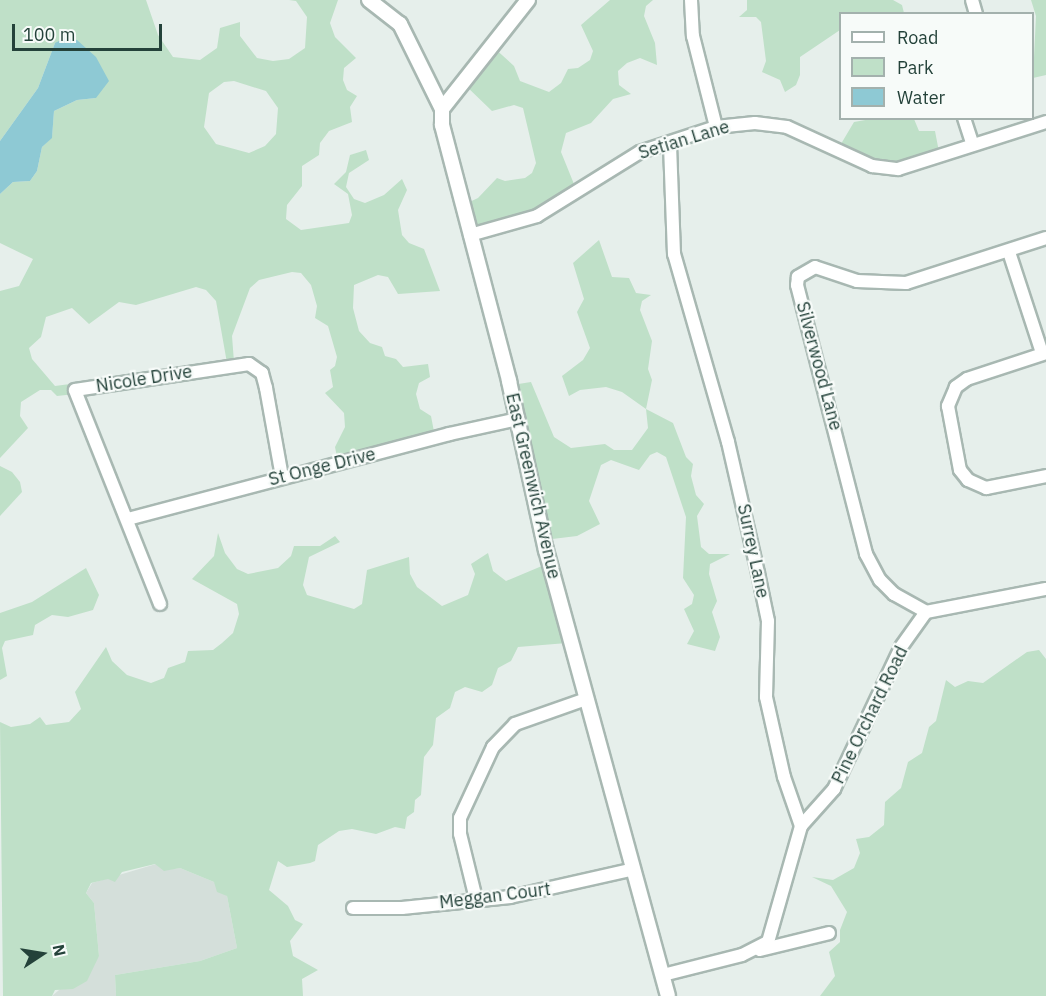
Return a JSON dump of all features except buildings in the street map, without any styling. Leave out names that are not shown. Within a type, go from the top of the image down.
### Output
[{"type":"street","name":"East Greenwich Avenue","points":[[369,0],[400,24],[442,109],[442,125],[518,419],[546,550],[668,996]]},
{"type":"street","points":[[442,109],[528,0]]},
{"type":"street","points":[[691,0],[693,36],[716,127]]},
{"type":"street","points":[[965,120],[973,145]]},
{"type":"street","name":"Setian Lane","points":[[470,235],[537,216],[614,165],[640,152],[670,145],[716,127],[755,123],[787,127],[859,161],[885,168],[913,166],[1046,122]]},
{"type":"street","name":"Surrey Lane","points":[[670,145],[674,254],[728,442],[758,573],[768,632],[766,697],[784,777],[801,826]]},
{"type":"street","name":"Silverwood Lane","points":[[926,612],[894,594],[871,567],[802,307],[798,278],[815,267],[857,281],[894,285],[1009,252],[1046,238]]},
{"type":"street","points":[[1009,252],[1044,353],[967,379],[950,396],[948,416],[960,470],[968,480],[986,488],[1046,476]]},
{"type":"street","name":"Nicole Drive","points":[[160,604],[75,390],[249,364],[262,373],[282,477]]},
{"type":"street","name":"St Onge Drive","points":[[128,519],[282,477],[518,419]]},
{"type":"street","points":[[926,612],[1046,588]]},
{"type":"street","name":"Pine Orchard Road","points":[[801,826],[834,789],[901,647],[926,612]]},
{"type":"street","points":[[476,899],[460,834],[460,818],[493,747],[515,724],[586,699]]},
{"type":"street","points":[[758,951],[773,932],[801,826]]},
{"type":"street","name":"Meggan Court","points":[[353,908],[402,908],[539,892],[634,869]]},
{"type":"street","points":[[663,975],[829,933]]},
{"type":"shaded area","points":[[156,864],[164,870],[180,868],[214,882],[227,896],[237,948],[200,961],[115,975],[116,996],[52,996],[99,956],[94,903],[86,893],[92,883]]},
{"type":"green space","points":[[0,0],[146,0],[158,35],[173,57],[200,60],[217,48],[220,28],[240,22],[240,36],[257,58],[273,61],[289,59],[305,48],[307,17],[296,1],[289,0],[338,0],[330,23],[335,37],[356,58],[344,68],[343,80],[347,90],[357,96],[350,107],[352,122],[329,131],[320,143],[319,155],[302,166],[302,186],[287,205],[286,219],[301,230],[349,223],[352,215],[348,194],[334,184],[346,172],[350,155],[366,150],[369,160],[349,173],[346,187],[354,199],[365,203],[384,195],[402,179],[407,190],[398,210],[402,235],[409,243],[424,249],[440,291],[398,294],[388,277],[378,275],[354,285],[353,308],[359,331],[370,343],[382,347],[385,356],[396,359],[403,367],[428,364],[430,377],[419,383],[416,394],[420,409],[431,416],[435,437],[338,462],[335,447],[345,427],[344,413],[325,393],[333,387],[330,370],[335,366],[337,357],[328,326],[315,318],[317,306],[311,285],[301,273],[292,272],[259,280],[250,288],[232,336],[234,362],[227,363],[216,301],[206,290],[196,287],[136,305],[119,302],[89,324],[72,308],[46,317],[41,337],[29,348],[32,359],[55,386],[70,384],[75,394],[57,396],[51,390],[40,390],[21,402],[20,416],[28,428],[0,458],[0,291],[19,286],[33,259],[0,243],[0,194],[13,182],[30,181],[37,171],[42,147],[52,137],[54,111],[77,100],[96,98],[55,43],[38,88],[0,141]],"holes":[[[234,81],[266,91],[278,108],[276,134],[265,146],[249,153],[216,144],[204,127],[209,93],[224,82]]]},
{"type":"green space","points":[[610,0],[653,0],[646,6],[644,16],[655,43],[657,65],[640,58],[627,63],[618,71],[619,85],[631,94],[613,99],[591,123],[566,133],[561,152],[576,189],[539,215],[473,234],[463,205],[478,198],[497,178],[505,181],[525,178],[532,173],[536,163],[523,108],[514,105],[492,111],[464,84],[492,46],[514,66],[520,81],[549,92],[561,83],[568,69],[578,68],[590,60],[593,51],[581,25]]},
{"type":"green space","points":[[747,0],[893,0],[902,5],[904,12],[839,12],[839,31],[800,57],[800,75],[796,85],[785,92],[780,80],[762,72],[766,61],[761,22],[756,17],[739,17],[747,10]]},
{"type":"green space","points":[[1031,0],[1046,0],[1046,75],[1034,78],[1034,57],[1036,16]]},
{"type":"green space","points":[[914,120],[919,131],[935,131],[940,157],[887,168],[838,149],[854,122]]},
{"type":"green space","points":[[599,240],[612,277],[629,278],[636,293],[651,295],[642,301],[640,310],[652,341],[648,369],[652,380],[646,409],[622,392],[606,387],[580,390],[569,396],[562,376],[583,360],[590,348],[577,312],[584,299],[573,263]]},
{"type":"green space","points":[[531,382],[554,437],[571,448],[605,444],[614,450],[632,450],[648,428],[646,409],[673,423],[686,457],[693,464],[691,476],[696,495],[704,504],[697,516],[701,547],[709,554],[730,554],[710,564],[709,574],[717,601],[712,612],[720,637],[715,651],[687,644],[694,631],[684,609],[692,604],[694,595],[683,578],[686,517],[666,457],[657,452],[650,455],[639,470],[611,460],[601,465],[589,501],[600,524],[577,536],[544,540],[512,385]]},
{"type":"green space","points":[[0,466],[12,472],[20,482],[22,492],[0,516]]},
{"type":"green space","points":[[218,533],[225,553],[237,569],[248,574],[278,568],[291,556],[294,546],[320,546],[335,536],[340,542],[309,557],[303,585],[307,595],[354,609],[362,604],[367,570],[409,557],[410,574],[417,587],[442,606],[468,595],[475,574],[471,564],[488,553],[493,571],[506,581],[549,563],[567,643],[518,647],[511,661],[498,668],[492,685],[482,692],[465,687],[455,692],[450,708],[436,718],[433,745],[424,757],[421,795],[415,800],[414,812],[407,817],[405,829],[395,827],[376,834],[352,829],[339,831],[318,845],[315,861],[287,867],[278,861],[269,890],[288,906],[295,920],[303,924],[290,941],[293,956],[318,970],[302,979],[303,996],[116,996],[115,975],[200,961],[237,948],[227,896],[217,892],[214,882],[180,868],[164,871],[155,864],[122,872],[115,882],[108,879],[91,883],[86,893],[94,903],[99,956],[87,981],[73,989],[55,990],[52,996],[3,996],[0,722],[11,727],[30,724],[40,717],[46,725],[69,722],[81,709],[75,692],[106,647],[112,661],[127,675],[151,683],[164,678],[168,668],[185,662],[188,651],[213,650],[222,643],[233,633],[239,614],[237,604],[192,579],[214,556]]},
{"type":"green space","points":[[86,568],[99,595],[93,610],[68,617],[52,615],[35,625],[33,635],[5,641],[2,648],[7,676],[0,680],[0,613],[32,602]]},
{"type":"green space","points":[[1039,650],[1046,659],[1046,996],[820,996],[835,976],[829,952],[840,942],[840,930],[847,912],[831,886],[812,877],[833,880],[854,868],[860,853],[856,839],[869,837],[884,825],[885,802],[901,788],[908,762],[922,753],[929,727],[936,721],[946,680],[955,687],[968,681],[983,683],[1027,652]]},
{"type":"water","points":[[65,38],[77,40],[96,57],[109,81],[96,98],[77,100],[54,111],[52,138],[42,147],[37,171],[30,181],[13,182],[0,194],[0,141],[38,88],[55,43]]}]
